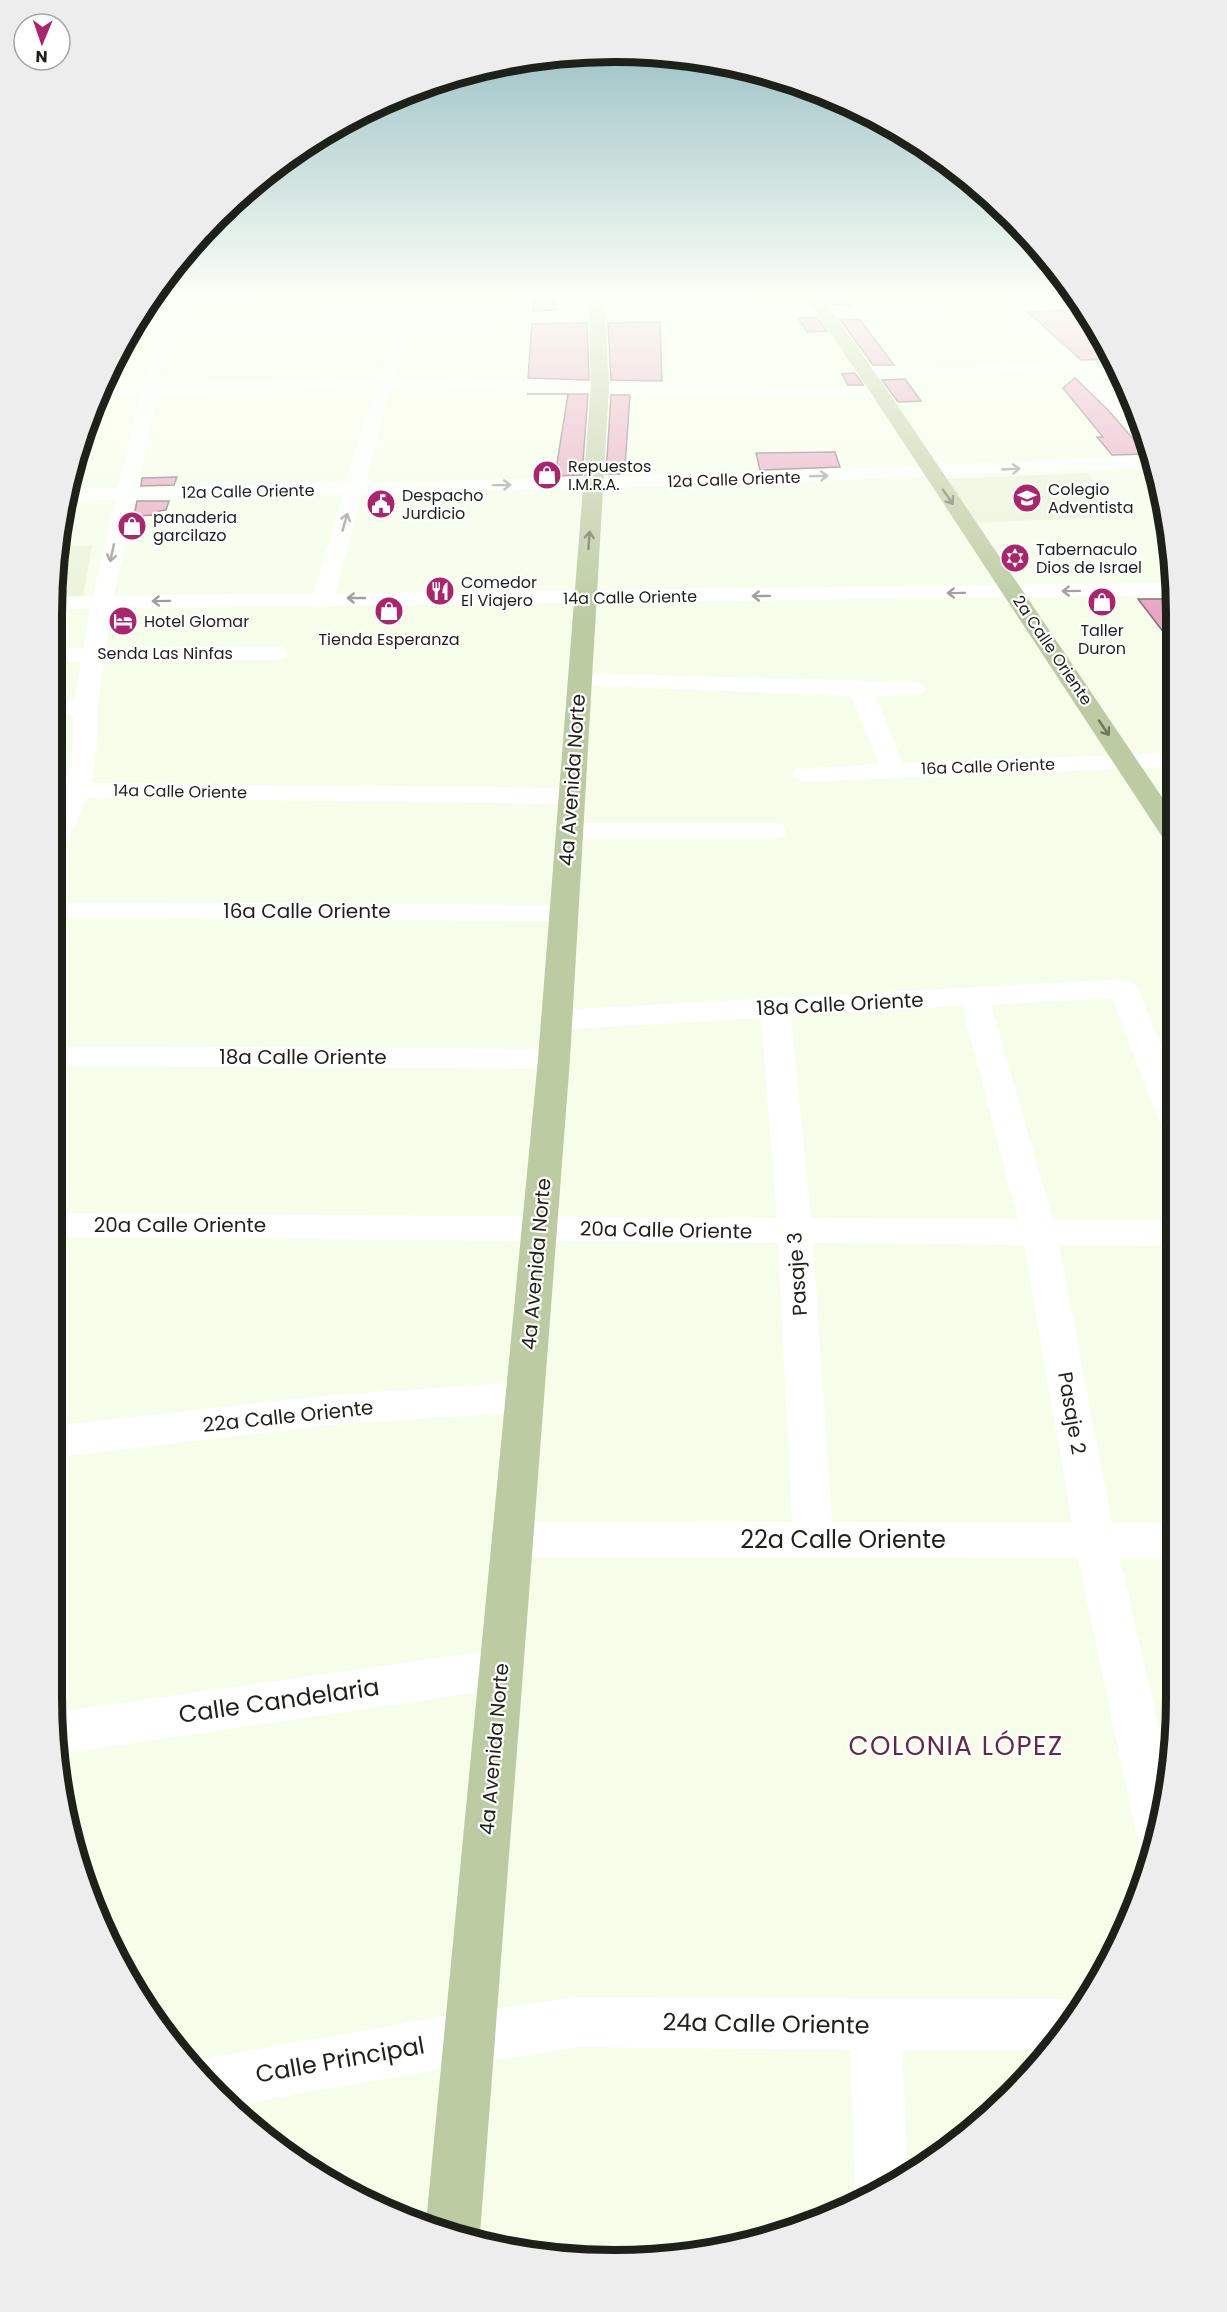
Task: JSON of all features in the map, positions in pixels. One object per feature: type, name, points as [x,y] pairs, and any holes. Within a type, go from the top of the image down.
[{"type":"main road","name":"4a Avenida Norte","points":[[453,2226],[554,1059],[577,695],[599,402]]},
{"type":"main road","name":"2a Calle Oriente","points":[[886,402],[1166,822]]},
{"type":"street","points":[[62,824],[78,790],[86,735],[85,708],[102,602],[147,402]]},
{"type":"street","points":[[323,598],[379,402]]},
{"type":"street","points":[[1113,402],[1129,418]]},
{"type":"street","name":"12a Calle Oriente","points":[[75,495],[932,473],[1144,462]]},
{"type":"street","name":"14a Calle Oriente","points":[[62,603],[1165,589]]},
{"type":"street","name":"Senda Las Ninfas","points":[[62,654],[277,653]]},
{"type":"street","points":[[577,695],[914,688]]},
{"type":"street","points":[[860,689],[894,770]]},
{"type":"street","points":[[62,709],[85,708]]},
{"type":"street","name":"16a Calle Oriente","points":[[805,774],[1166,760]]},
{"type":"street","name":"14a Calle Oriente","points":[[78,790],[569,813],[774,831]]},
{"type":"street","name":"16a Calle Oriente","points":[[62,910],[563,913]]},
{"type":"street","name":"18a Calle Oriente","points":[[556,1020],[1124,988],[1166,1099]]},
{"type":"street","name":"Pasaje 2","points":[[974,997],[1040,1232],[1095,1540],[1154,1810]]},
{"type":"street","name":"Pasaje 3","points":[[775,1008],[795,1232],[813,1540]]},
{"type":"street","name":"18a Calle Oriente","points":[[62,1056],[554,1059]]},
{"type":"street","name":"20a Calle Oriente","points":[[62,1225],[1166,1233]]},
{"type":"street","name":"22a Calle Oriente","points":[[62,1441],[330,1410],[524,1397]]},
{"type":"street","name":"22a Calle Oriente","points":[[513,1539],[1166,1541]]},
{"type":"street","name":"Calle Candelaria","points":[[63,1732],[501,1669]]},
{"type":"street","name":"24a Calle Oriente","points":[[469,2038],[579,2022],[1059,2024]]},
{"type":"street","points":[[875,2025],[882,2181]]},
{"type":"street","name":"Calle Principal","points":[[217,2082],[469,2038]]},
{"type":"shaded area","name":"Colegio Adventista","points":[[1090,473],[1105,517],[973,523],[941,479]]},
{"type":"shaded area","points":[[66,546],[92,546],[83,597],[62,596]]},
{"type":"building","points":[[567,402],[587,402],[582,475],[555,476]]},
{"type":"building","points":[[611,402],[630,402],[625,466],[620,466],[620,474],[606,474]]},
{"type":"building","points":[[1074,402],[1100,402],[1139,446],[1142,454],[1112,455],[1097,437],[1103,437]]},
{"type":"building","points":[[835,452],[840,467],[760,470],[756,453]]},
{"type":"building","points":[[177,477],[174,485],[141,486],[142,478]]},
{"type":"building","points":[[137,501],[169,501],[166,510],[159,511],[157,515],[134,516]]},
{"type":"building","points":[[1138,599],[1165,599],[1166,635]]},
{"type":"place","name":"Repuestos I.M.R.A.","points":[[547,475]]},
{"type":"place","name":"Colegio Adventista","points":[[1027,498]]},
{"type":"place","name":"Despacho Jurdicio","points":[[381,504]]},
{"type":"place","name":"panaderia garcilazo","points":[[132,526]]},
{"type":"place","name":"Tabernaculo Dios de Israel","points":[[1015,558]]},
{"type":"place","name":"Comedor El Viajero","points":[[440,591]]},
{"type":"place","name":"Taller Duron","points":[[1102,602]]},
{"type":"place","name":"Tienda Esperanza","points":[[389,611]]},
{"type":"place","name":"Hotel Glomar","points":[[123,621]]},
{"type":"district","name":"COLONIA LÓPEZ","points":[[956,1746]]}]
